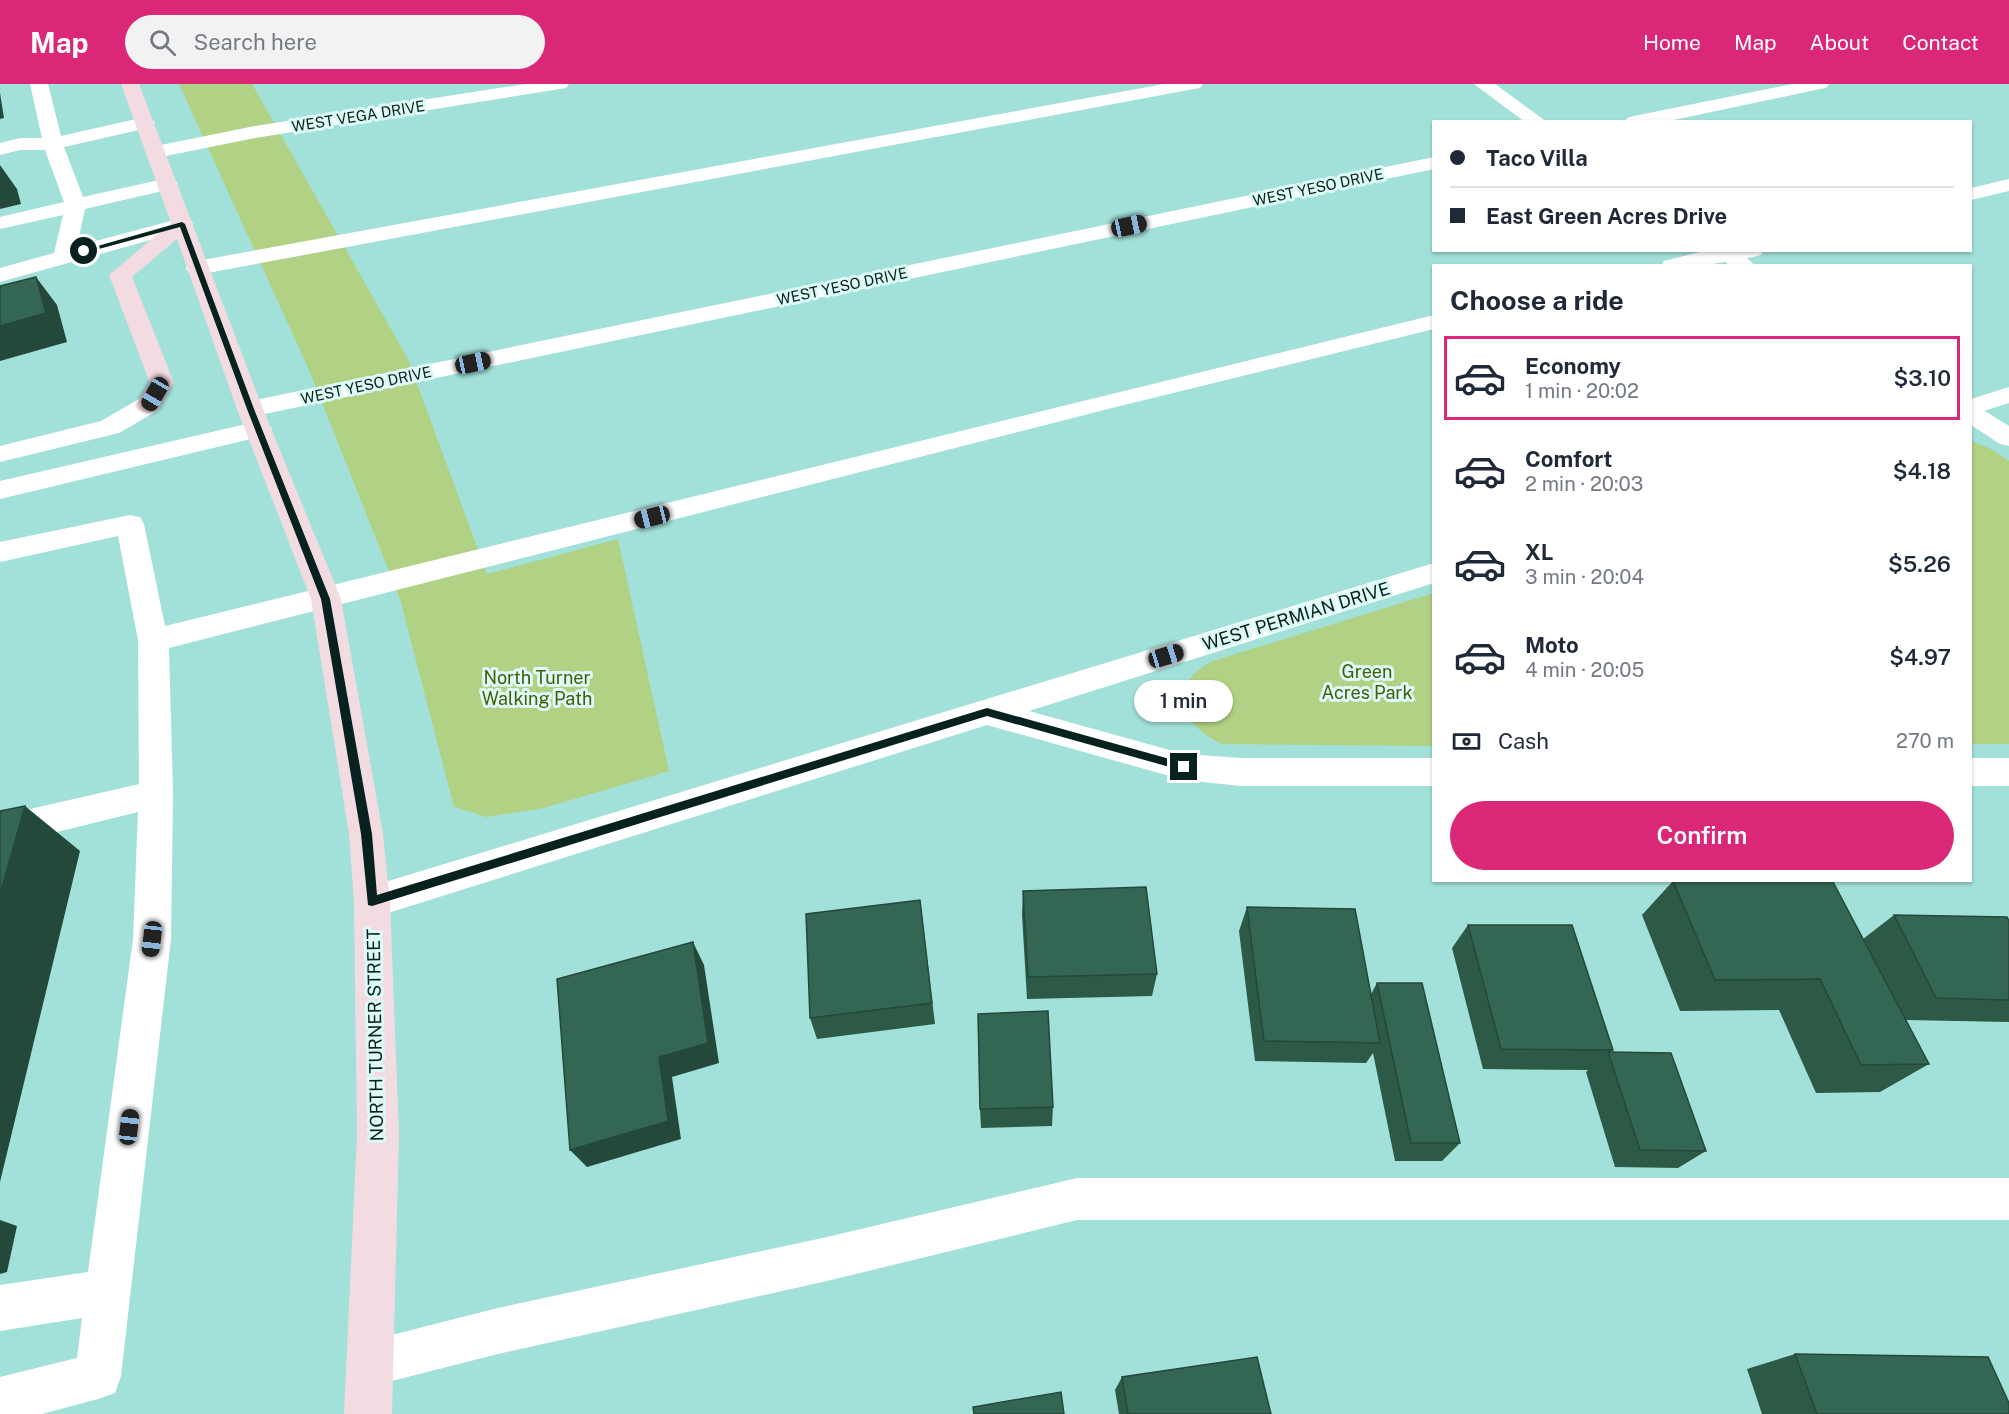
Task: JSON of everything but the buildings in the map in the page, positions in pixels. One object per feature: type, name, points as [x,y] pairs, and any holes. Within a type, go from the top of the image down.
[{"type":"main road","name":"NORTH TURNER STREET","points":[[130,84],[197,268],[326,599],[366,834],[372,902],[378,1135],[372,1363],[368,1414]]},
{"type":"main road","points":[[148,405],[162,382],[120,275],[182,224]]},
{"type":"street","points":[[39,84],[52,144],[76,205],[64,257]]},
{"type":"street","name":"WEST VEGA DRIVE","points":[[0,149],[20,144],[255,132],[560,84]]},
{"type":"street","points":[[197,268],[1194,84]]},
{"type":"street","points":[[1483,84],[1535,120]]},
{"type":"street","points":[[1644,120],[1820,84]]},
{"type":"street","name":"WEST YESO DRIVE","points":[[0,489],[255,419],[1432,163]]},
{"type":"street","points":[[0,223],[168,184]]},
{"type":"street","points":[[1972,194],[2009,185]]},
{"type":"street","points":[[0,275],[182,224]]},
{"type":"street","points":[[1679,264],[1724,252],[1742,264]]},
{"type":"street","points":[[153,640],[326,599],[1251,365],[1432,322]]},
{"type":"street","points":[[1972,406],[2009,395]]},
{"type":"street","points":[[0,454],[110,427],[148,405]]},
{"type":"street","points":[[1972,415],[2009,438]]},
{"type":"street","points":[[0,552],[130,524],[153,640],[156,794],[152,939],[99,1376],[59,1400],[0,1401]]},
{"type":"street","name":"WEST PERMIAN DRIVE","points":[[372,902],[1432,574]]},
{"type":"street","points":[[987,712],[1184,767],[1241,772],[1432,772]]},
{"type":"street","points":[[1972,772],[2009,772]]},
{"type":"street","points":[[0,831],[156,794]]},
{"type":"street","points":[[372,1363],[498,1331],[827,1259],[1077,1199],[2009,1199]]},
{"type":"street","points":[[0,1308],[109,1292]]},
{"type":"green space","name":"North Turner Walking Path","points":[[179,84],[252,84],[408,359],[487,574],[618,539],[669,771],[544,808],[487,817],[454,807],[400,599],[309,370]]},
{"type":"green space","points":[[1972,441],[1991,449],[2009,461],[2009,744],[1972,744]]},
{"type":"green space","name":"Green Acres Park","points":[[1432,594],[1432,746],[1222,744],[1207,736],[1196,726],[1183,704],[1183,693],[1188,681],[1213,661]]},
{"type":"route","points":[[84,251],[182,224],[250,409],[326,599],[366,834],[372,902],[987,712],[1184,767]]}]
